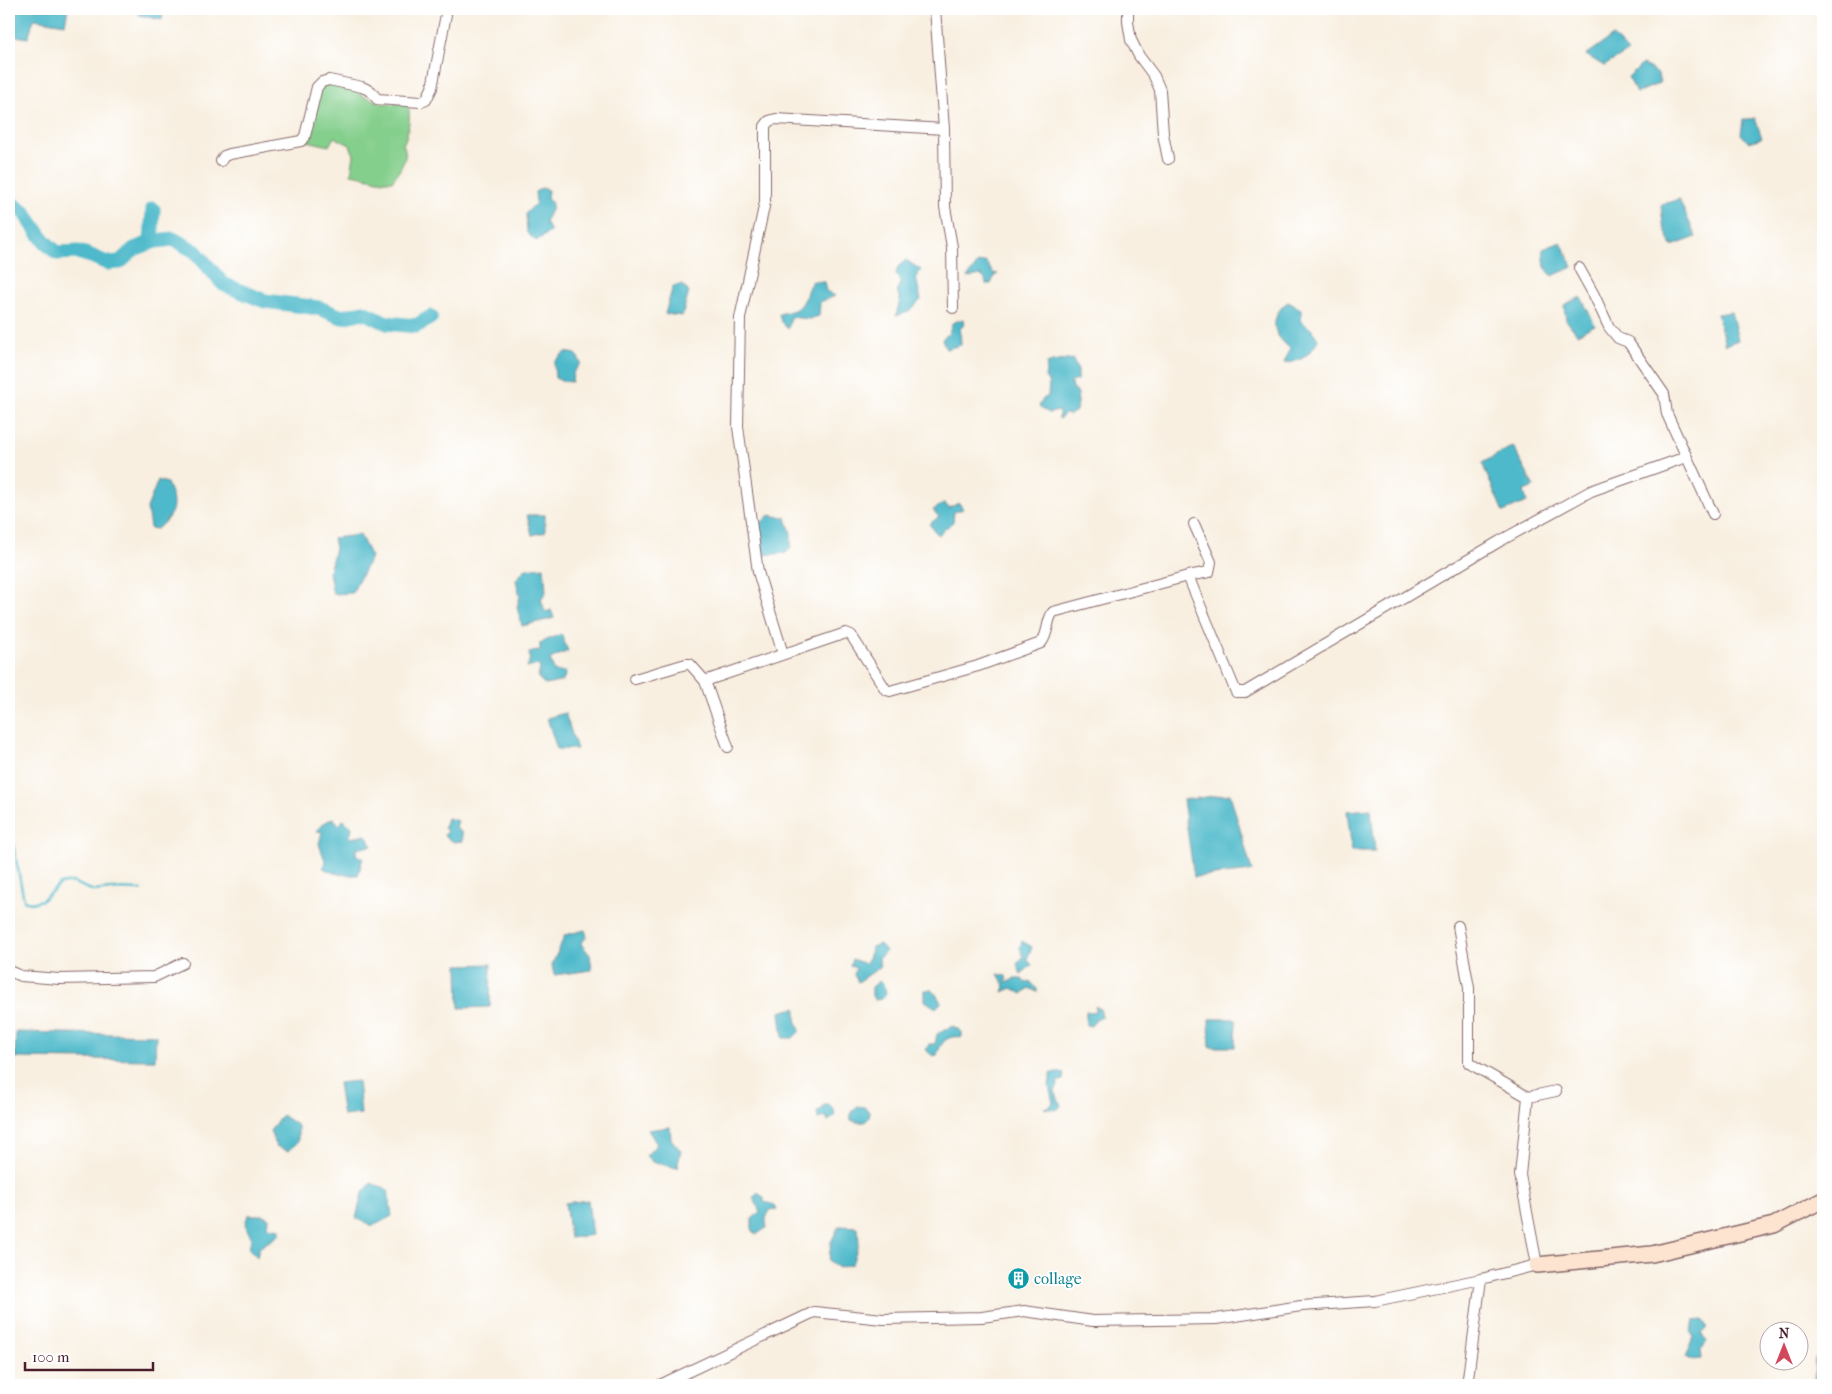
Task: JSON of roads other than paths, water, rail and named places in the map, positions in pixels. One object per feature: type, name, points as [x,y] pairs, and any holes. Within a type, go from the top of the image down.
[{"type":"main road","points":[[1537,1265],[1652,1254],[1774,1225],[1823,1200]]},
{"type":"street","points":[[220,161],[224,156],[230,154],[301,141],[305,136],[317,87],[322,82],[329,80],[362,87],[371,91],[376,99],[421,102],[426,100],[432,88],[447,9]]},
{"type":"street","points":[[935,9],[944,129],[945,208],[952,246],[953,308]]},
{"type":"street","points":[[1128,9],[1131,40],[1139,56],[1154,76],[1160,90],[1163,134],[1168,159]]},
{"type":"street","points":[[784,654],[758,572],[738,427],[740,318],[766,202],[765,126],[769,121],[776,119],[944,129]]},
{"type":"street","points":[[1579,268],[1594,295],[1608,327],[1618,338],[1628,342],[1664,394],[1667,414],[1713,514]]},
{"type":"street","points":[[1188,576],[1236,692],[1245,692],[1500,541],[1591,491],[1686,456]]},
{"type":"street","points":[[705,681],[841,634],[851,635],[886,690],[890,691],[978,666],[1041,643],[1046,637],[1050,616],[1053,612],[1209,572],[1211,562],[1194,524]]},
{"type":"street","points":[[635,679],[688,663],[705,681],[728,747]]},
{"type":"street","points":[[1458,926],[1469,988],[1469,1063],[1528,1097],[1556,1091]]},
{"type":"street","points":[[9,971],[21,976],[59,979],[154,977],[182,963]]},
{"type":"street","points":[[660,1385],[814,1312],[883,1319],[982,1317],[1024,1311],[1094,1321],[1216,1319],[1301,1306],[1375,1301],[1481,1279],[1537,1265],[1520,1175],[1528,1097]]},
{"type":"street","points":[[1467,1385],[1481,1279]]},
{"type":"water","points":[[9,9],[68,9],[65,24],[34,19],[28,38],[9,35]]},
{"type":"water","points":[[140,9],[163,9],[162,20],[139,15]]},
{"type":"water","points":[[1613,36],[1628,52],[1604,66],[1586,55]]},
{"type":"water","points":[[1643,64],[1658,74],[1660,83],[1637,93],[1628,77]]},
{"type":"water","points":[[1755,118],[1762,138],[1748,142],[1741,134],[1743,120]]},
{"type":"water","points":[[542,188],[548,190],[547,199],[552,203],[545,222],[551,231],[536,241],[527,233],[526,213],[536,203],[535,192]]},
{"type":"water","points":[[1679,199],[1696,237],[1672,246],[1663,225],[1661,205]]},
{"type":"water","points":[[1561,242],[1573,267],[1552,276],[1545,267],[1543,249]]},
{"type":"water","points":[[906,260],[921,270],[916,277],[921,300],[908,312],[896,316],[900,300],[897,290],[901,281],[896,274],[898,267]]},
{"type":"water","points":[[986,262],[993,273],[998,274],[995,275],[991,284],[986,284],[985,279],[980,275],[967,278],[978,263]]},
{"type":"water","points":[[813,281],[824,282],[826,291],[835,296],[820,302],[819,316],[809,319],[791,317],[788,329],[781,322],[779,314],[798,308],[804,301]]},
{"type":"water","points":[[683,285],[689,292],[682,316],[665,314],[673,286]]},
{"type":"water","points":[[1581,297],[1595,325],[1577,334],[1566,320],[1564,305]]},
{"type":"water","points":[[1288,302],[1301,309],[1301,321],[1312,330],[1318,339],[1313,349],[1306,356],[1296,361],[1284,363],[1290,349],[1276,332],[1275,322],[1278,313]]},
{"type":"water","points":[[1731,312],[1738,340],[1725,345],[1717,314]]},
{"type":"water","points":[[963,319],[964,325],[960,329],[961,345],[946,349],[942,339],[949,333],[952,323]]},
{"type":"water","points":[[565,352],[576,354],[581,363],[573,373],[572,382],[555,378],[554,362]]},
{"type":"water","points":[[1073,359],[1078,371],[1078,380],[1071,382],[1072,389],[1078,393],[1076,411],[1070,415],[1065,414],[1059,419],[1059,411],[1049,413],[1039,407],[1043,399],[1048,396],[1049,383],[1045,378],[1047,364]]},
{"type":"water","points":[[1513,446],[1534,487],[1524,491],[1527,502],[1503,512],[1482,463]]},
{"type":"water","points":[[158,480],[167,483],[173,503],[168,518],[157,529],[150,528],[147,508]]},
{"type":"water","points":[[945,503],[948,508],[959,503],[963,509],[954,512],[953,522],[938,535],[929,524],[939,517],[933,510]]},
{"type":"water","points":[[527,515],[545,515],[545,532],[532,535]]},
{"type":"water","points":[[769,515],[786,518],[791,533],[791,547],[786,553],[762,555],[757,527]]},
{"type":"water","points":[[360,535],[371,557],[352,593],[333,594],[329,572],[335,548],[333,538]]},
{"type":"water","points":[[544,567],[546,592],[541,599],[545,612],[551,610],[554,618],[522,626],[517,607],[520,596],[516,580],[525,569]]},
{"type":"water","points":[[561,634],[568,651],[550,659],[555,672],[566,672],[563,681],[546,685],[538,678],[540,668],[538,665],[527,668],[530,658],[529,653],[540,650],[540,643]]},
{"type":"water","points":[[565,713],[577,749],[557,749],[547,718]]},
{"type":"water","points":[[1230,794],[1252,871],[1194,877],[1183,800]]},
{"type":"water","points":[[1371,809],[1375,851],[1352,851],[1347,811]]},
{"type":"water","points":[[333,818],[340,825],[343,820],[352,827],[350,838],[366,835],[372,846],[357,848],[356,855],[363,858],[358,875],[339,874],[322,867],[326,863],[319,844],[322,832],[317,831],[324,823]]},
{"type":"water","points":[[447,818],[458,821],[456,828],[462,833],[463,841],[454,842],[444,836],[447,831],[444,828]]},
{"type":"water","points":[[585,930],[587,936],[581,944],[590,955],[592,970],[554,975],[552,965],[565,935]]},
{"type":"water","points":[[1022,941],[1032,947],[1027,959],[1032,965],[1021,974],[1017,964],[1023,957],[1020,947]]},
{"type":"water","points":[[880,944],[886,951],[879,958],[880,967],[858,982],[854,975],[856,968],[850,966],[852,959],[866,964],[872,947]]},
{"type":"water","points":[[491,964],[490,1007],[459,1008],[458,965]]},
{"type":"water","points":[[998,974],[1006,976],[1007,982],[1015,979],[1022,979],[1026,983],[1030,981],[1037,989],[1037,992],[1029,988],[1022,994],[1012,988],[1003,992],[1005,986]]},
{"type":"water","points":[[879,981],[885,988],[886,993],[882,999],[875,1000],[872,996],[872,987]]},
{"type":"water","points":[[925,990],[932,990],[938,997],[941,1003],[936,1008],[925,1001]]},
{"type":"water","points":[[1095,1006],[1100,1009],[1102,1016],[1096,1019],[1091,1026],[1086,1025],[1086,1011],[1095,1011]]},
{"type":"water","points":[[796,1008],[796,1019],[800,1031],[793,1038],[783,1038],[780,1012]]},
{"type":"water","points":[[1209,1019],[1236,1019],[1235,1047],[1210,1047]]},
{"type":"water","points":[[953,1026],[962,1032],[962,1037],[953,1037],[946,1040],[937,1055],[933,1056],[926,1050],[929,1044],[935,1044],[937,1034]]},
{"type":"water","points":[[16,1032],[156,1035],[155,1060],[15,1058]]},
{"type":"water","points":[[1051,1073],[1064,1073],[1063,1080],[1057,1082],[1058,1086],[1055,1091],[1061,1106],[1057,1110],[1044,1108],[1051,1106],[1053,1102],[1049,1086]]},
{"type":"water","points":[[358,1081],[361,1114],[343,1116],[338,1083]]},
{"type":"water","points":[[824,1105],[830,1105],[834,1110],[835,1116],[828,1121],[826,1116],[818,1119],[817,1112]]},
{"type":"water","points":[[857,1106],[864,1107],[870,1112],[869,1118],[865,1122],[851,1120],[851,1114]]},
{"type":"water","points":[[282,1115],[298,1126],[298,1142],[288,1151],[276,1146],[270,1131]]},
{"type":"water","points":[[670,1127],[671,1139],[681,1151],[677,1168],[652,1162],[646,1156],[657,1144],[648,1130]]},
{"type":"water","points":[[371,1183],[388,1190],[392,1216],[373,1226],[356,1218],[362,1194]]},
{"type":"water","points":[[758,1192],[764,1198],[764,1202],[775,1205],[777,1209],[770,1210],[766,1218],[766,1228],[756,1235],[752,1229],[752,1219],[760,1211],[753,1198]]},
{"type":"water","points":[[588,1200],[592,1235],[570,1238],[565,1203]]},
{"type":"water","points":[[248,1215],[263,1215],[269,1218],[268,1227],[280,1229],[280,1234],[259,1248],[257,1257],[249,1249],[251,1238],[245,1224]]},
{"type":"water","points":[[839,1226],[858,1227],[859,1244],[852,1264],[839,1268],[829,1261],[831,1242]]},
{"type":"water","points":[[1703,1320],[1708,1329],[1702,1333],[1707,1342],[1701,1349],[1702,1359],[1692,1360],[1685,1357],[1693,1337],[1691,1332],[1695,1321]]},
{"type":"water","points":[[1815,1358],[1823,1363],[1823,1385],[1814,1385]]},
{"type":"waterway","points":[[9,202],[24,212],[44,241],[57,253],[78,252],[107,263],[120,262],[134,249],[155,241],[173,239],[195,251],[223,284],[265,301],[319,308],[342,317],[363,312],[387,323],[416,326],[431,317]]},
{"type":"waterway","points":[[151,242],[153,209]]},
{"type":"waterway","points":[[9,799],[13,844],[24,900],[31,903],[42,900],[60,884],[72,882],[94,891],[111,889],[142,890]]},
{"type":"place","name":"collage","points":[[1018,1278]]}]
